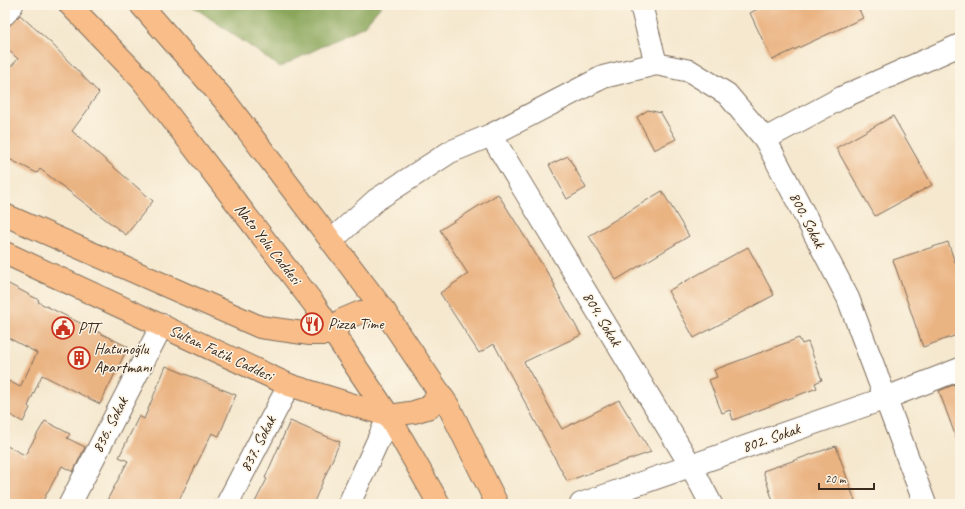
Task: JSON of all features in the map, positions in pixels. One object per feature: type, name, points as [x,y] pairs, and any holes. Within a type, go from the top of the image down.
[{"type":"main road","name":"Nato Yolu Caddesi","points":[[70,5],[142,80],[314,304],[389,416],[439,504]]},
{"type":"main road","points":[[141,5],[226,102],[385,312],[449,407],[497,504]]},
{"type":"main road","points":[[5,215],[260,327],[310,334],[334,334],[342,320],[361,312],[385,312]]},
{"type":"main road","name":"Sultan Fatih Caddesi","points":[[5,253],[289,385],[389,416],[414,412],[430,407],[439,392]]},
{"type":"street","points":[[5,14],[12,5]]},
{"type":"street","points":[[331,241],[376,200],[450,152],[491,135],[603,77],[656,64],[641,5]]},
{"type":"street","points":[[765,139],[843,97],[960,45]]},
{"type":"street","name":"800. Sokak","points":[[656,64],[690,71],[727,94],[765,139],[848,298],[925,504]]},
{"type":"street","name":"804. Sokak","points":[[491,135],[691,466],[711,504]]},
{"type":"street","name":"836. Sokak","points":[[70,504],[162,325]]},
{"type":"street","name":"802. Sokak","points":[[581,504],[886,398],[960,369]]},
{"type":"street","name":"837. Sokak","points":[[227,504],[289,385]]},
{"type":"street","points":[[349,504],[389,416]]},
{"type":"green space","points":[[191,5],[382,5],[364,26],[280,67]]},
{"type":"building","points":[[765,5],[857,5],[863,18],[772,60],[750,13]]},
{"type":"building","points":[[20,15],[50,42],[99,93],[72,131],[153,201],[126,235],[40,169],[37,173],[5,157],[5,73],[18,59],[5,47],[5,30]]},
{"type":"building","points":[[648,110],[661,113],[676,139],[654,150],[637,117]]},
{"type":"building","points":[[893,116],[932,185],[875,216],[836,148]]},
{"type":"building","points":[[568,156],[586,188],[567,199],[549,165]]},
{"type":"building","points":[[662,191],[689,236],[616,280],[589,236]]},
{"type":"building","points":[[498,194],[555,285],[554,287],[581,335],[524,362],[562,429],[619,400],[651,452],[567,481],[494,344],[479,353],[440,293],[468,274],[440,230]]},
{"type":"building","points":[[948,242],[960,277],[960,334],[923,347],[893,260]]},
{"type":"building","points":[[748,247],[774,295],[694,338],[668,291]]},
{"type":"building","points":[[5,282],[39,300],[38,302],[128,347],[100,404],[42,375],[28,406],[30,408],[23,422],[5,412],[5,389],[9,381],[20,387],[37,353],[5,336]]},
{"type":"building","points":[[799,338],[802,344],[808,342],[822,380],[815,383],[817,388],[733,420],[730,410],[722,413],[709,380],[717,377],[714,370]]},
{"type":"building","points":[[166,366],[236,395],[219,436],[212,433],[177,504],[105,504],[128,461],[119,457],[139,416],[144,419]]},
{"type":"building","points":[[960,382],[960,442],[958,443],[939,391]]},
{"type":"building","points":[[45,421],[70,434],[67,438],[85,447],[73,472],[62,466],[41,504],[5,504],[5,445],[25,455]]},
{"type":"building","points":[[290,421],[340,442],[313,504],[254,504],[267,479],[265,478]]},
{"type":"building","points":[[836,446],[856,504],[774,504],[763,471]]},
{"type":"place","name":"Pizza Time","points":[[312,324]]},
{"type":"place","name":"PTT","points":[[63,328]]},
{"type":"place","name":"Hatunoğlu Apartmanı","points":[[79,358]]}]
